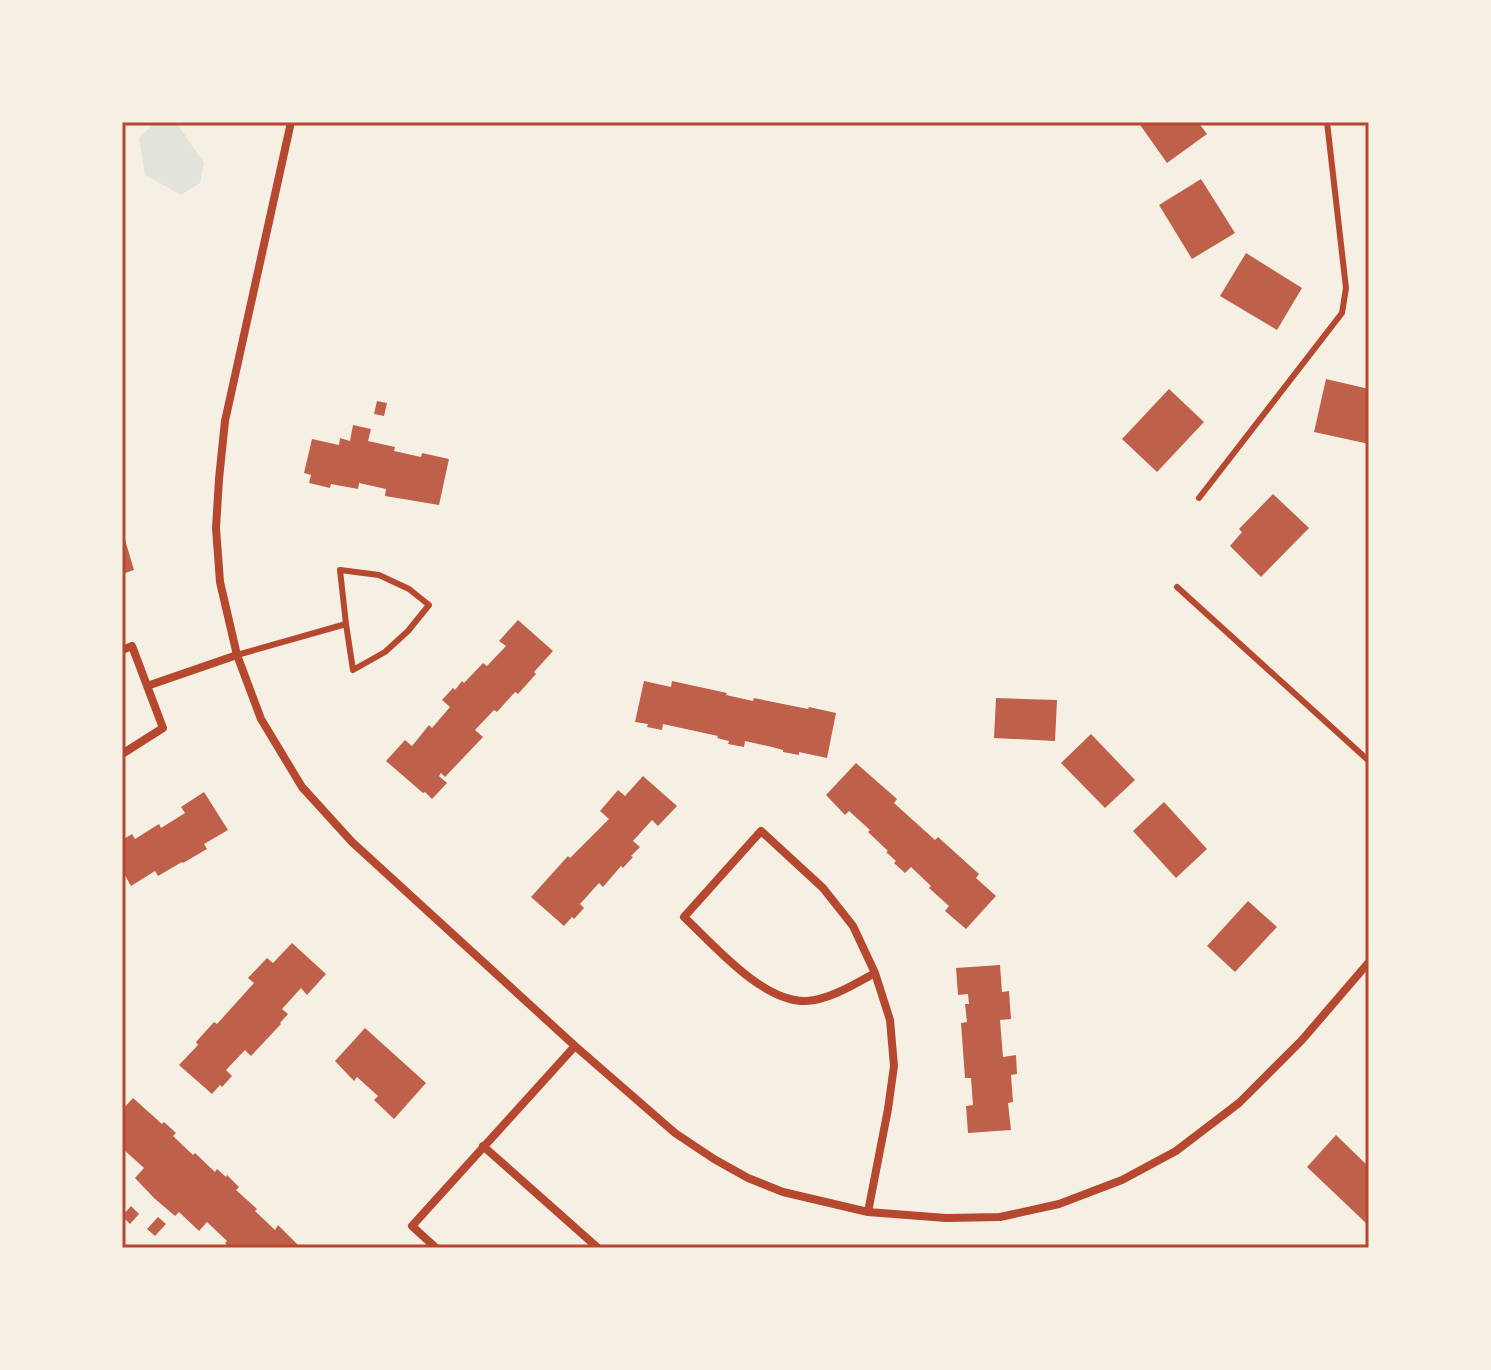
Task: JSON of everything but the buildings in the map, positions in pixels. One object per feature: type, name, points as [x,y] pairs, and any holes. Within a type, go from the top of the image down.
[{"type":"street","points":[[291,122],[225,421],[216,528],[220,582],[237,655],[261,719],[302,787],[352,842],[675,1133],[748,1178],[783,1192],[868,1212],[946,1218],[1000,1217],[1059,1204],[1122,1180],[1176,1151],[1239,1103],[1302,1040],[1369,962]]},
{"type":"street","points":[[122,650],[132,646],[163,728],[122,754]]},
{"type":"street","points":[[147,686],[237,655]]},
{"type":"street","points":[[868,1212],[894,1066],[890,1020],[875,973],[853,926],[823,888],[761,831],[684,917],[748,978],[774,994],[805,1001],[837,993],[875,973]]},
{"type":"street","points":[[436,1248],[412,1226],[575,1046]]},
{"type":"street","points":[[483,1146],[598,1248]]},
{"type":"lane","points":[[1199,498],[1342,313],[1346,288],[1327,122]]},
{"type":"lane","points":[[340,570],[379,575],[409,589],[429,605],[408,631],[385,652],[353,670],[346,624],[340,570]]},
{"type":"lane","points":[[1177,587],[1369,761]]},
{"type":"lane","points":[[237,655],[346,624]]},
{"type":"shaded area","points":[[155,122],[176,122],[204,163],[200,183],[181,195],[145,175],[139,138]]}]
